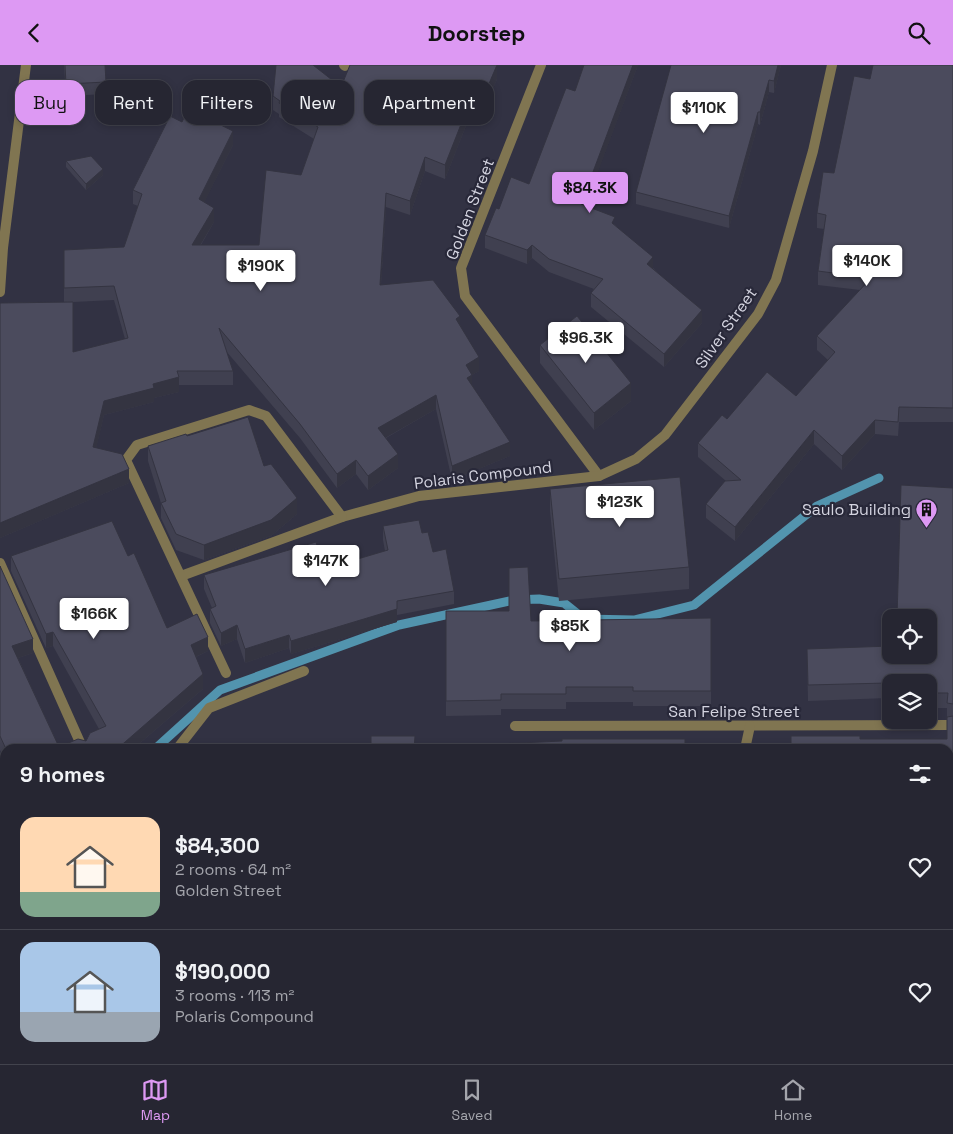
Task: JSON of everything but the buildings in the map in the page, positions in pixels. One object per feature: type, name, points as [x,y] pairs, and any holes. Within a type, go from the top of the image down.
[{"type":"street","points":[[0,292],[3,248],[26,65]]},
{"type":"street","name":"Golden Street","points":[[541,65],[461,268],[465,296],[599,475]]},
{"type":"street","name":"Silver Street","points":[[599,475],[636,459],[665,435],[758,314],[776,280],[813,151],[832,65]]},
{"type":"street","points":[[226,673],[126,460],[137,445],[249,410],[266,416],[342,517]]},
{"type":"street","name":"Polaris Compound","points":[[181,576],[342,517],[419,495],[599,475]]},
{"type":"street","points":[[0,563],[81,744]]},
{"type":"street","points":[[181,744],[209,708],[304,671]]},
{"type":"street","name":"San Felipe Street","points":[[515,726],[953,725]]},
{"type":"street","points":[[746,744],[750,726]]},
{"type":"waterway","points":[[161,744],[220,690],[399,625],[514,600],[539,599],[564,603],[584,619],[634,620],[694,605],[817,506],[879,478]]},
{"type":"place","name":"Saulo Building","points":[[927,528]]}]
